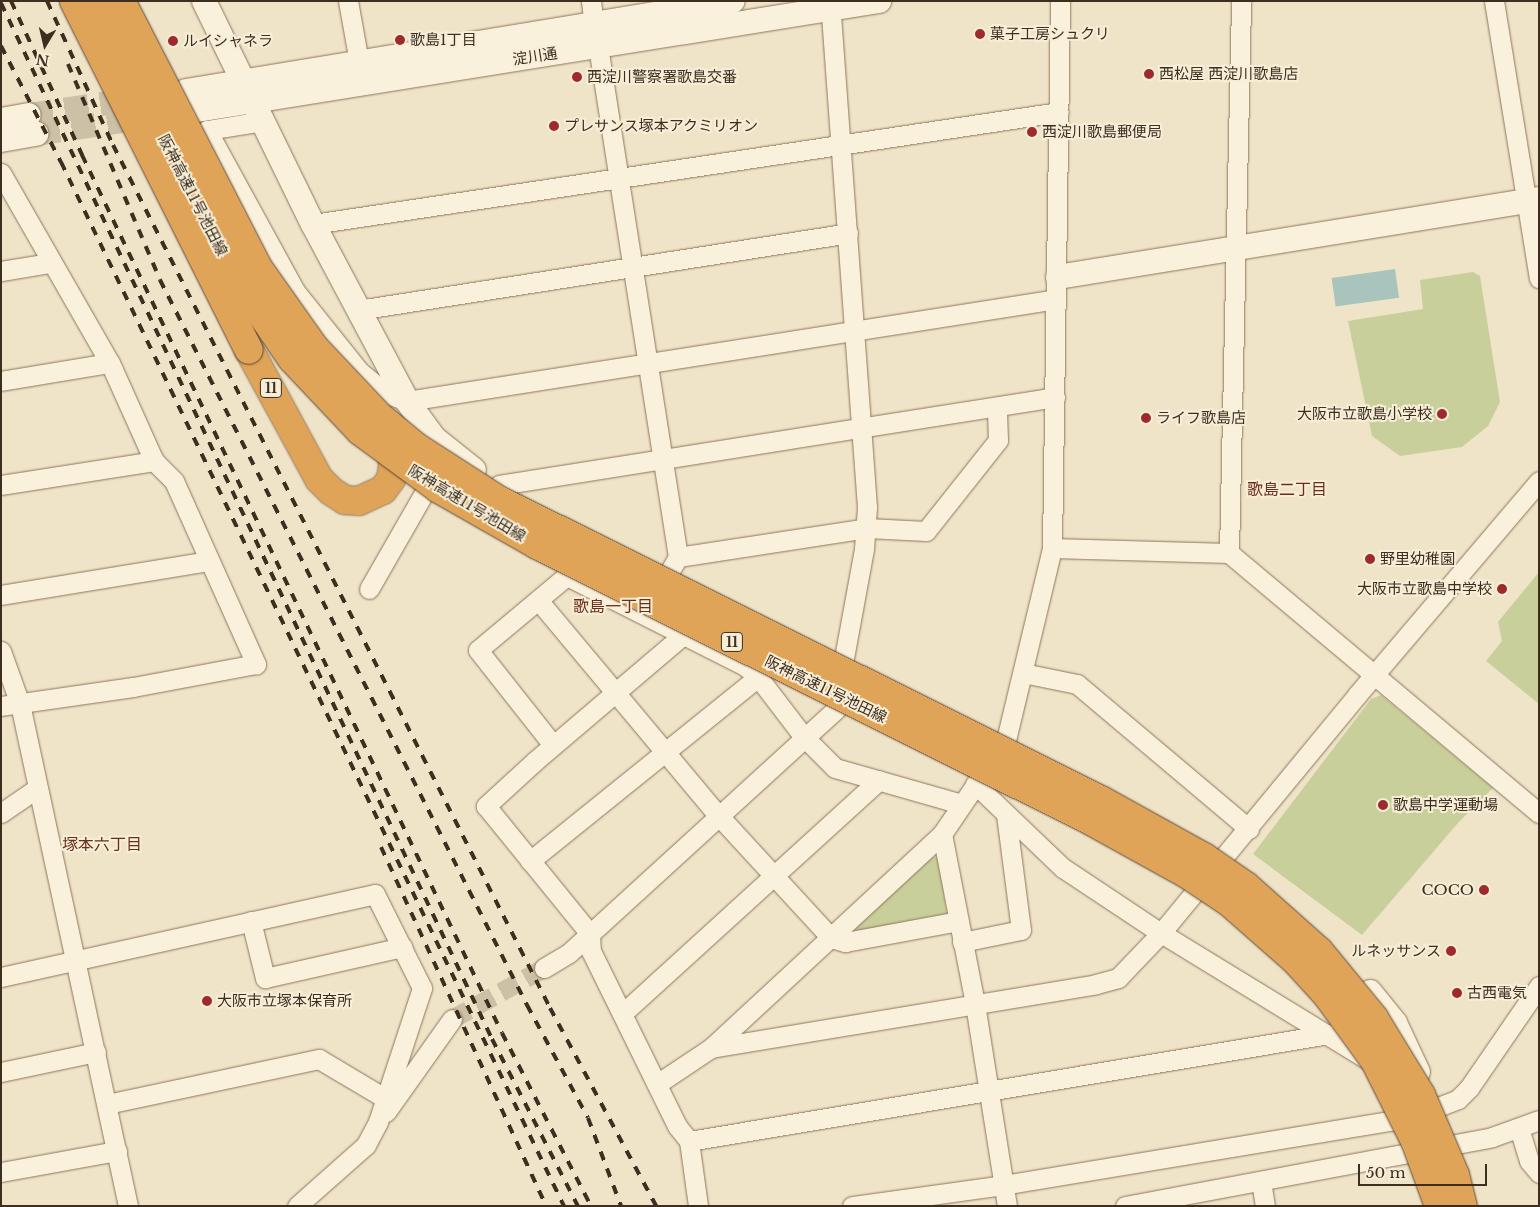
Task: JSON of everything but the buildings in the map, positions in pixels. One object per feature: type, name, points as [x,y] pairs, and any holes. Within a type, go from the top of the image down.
[{"type":"highway","name":"11","points":[[74,1],[249,350],[319,479],[330,491],[346,500],[359,501],[372,498],[384,490],[391,479],[392,451],[373,425],[334,389]]},
{"type":"highway","name":"阪神高速11号池田線","points":[[95,1],[234,274],[292,359],[360,432],[439,490],[537,545],[1091,821],[1187,874],[1229,902],[1296,960],[1328,995],[1369,1052],[1398,1102],[1439,1206]]},
{"type":"highway","name":"阪神高速11号池田線","points":[[121,1],[197,154],[269,285],[314,347],[379,416],[423,451],[497,499],[1101,800],[1204,857],[1246,886],[1319,950],[1374,1018],[1421,1095],[1455,1175],[1463,1206]]},
{"type":"street","points":[[135,1],[183,92]]},
{"type":"street","points":[[204,1],[313,224],[407,401],[424,426],[452,455],[499,484],[609,540],[674,564],[709,591],[1137,805],[1226,857],[1282,900],[1331,948],[1375,998],[1409,1050],[1430,1110],[1447,1206]]},
{"type":"street","points":[[348,1],[359,62]]},
{"type":"street","name":"淀川通","points":[[253,101],[359,62],[733,1]]},
{"type":"street","name":"淀川通","points":[[183,92],[253,101],[594,24],[879,1]]},
{"type":"street","points":[[657,1084],[712,1048],[942,834],[1006,740],[1052,548],[1060,1]]},
{"type":"street","points":[[1229,553],[1241,1]]},
{"type":"street","points":[[1494,1],[1532,200],[1539,278]]},
{"type":"street","points":[[830,5],[839,143],[848,233],[867,528],[844,658]]},
{"type":"street","points":[[594,24],[633,267],[674,564]]},
{"type":"street","points":[[253,101],[207,130],[295,291],[360,372],[387,394],[407,401],[854,332],[1236,248],[1532,200]]},
{"type":"street","points":[[313,224],[619,175],[1059,112]]},
{"type":"street","points":[[1,120],[33,125],[1,140]]},
{"type":"street","points":[[1,173],[50,263],[110,363],[154,461],[174,481],[256,664],[133,688],[1,706]]},
{"type":"street","points":[[358,310],[848,233]]},
{"type":"street","points":[[1,271],[50,263]]},
{"type":"street","points":[[1,381],[110,363]]},
{"type":"street","points":[[499,484],[1055,397]]},
{"type":"street","points":[[674,564],[867,528],[926,531],[998,440],[997,407]]},
{"type":"street","points":[[369,589],[435,474],[452,455]]},
{"type":"street","points":[[1,485],[154,461]]},
{"type":"street","points":[[712,1048],[1118,978],[1161,933],[1226,857],[1375,674],[1539,481]]},
{"type":"street","points":[[553,745],[478,650],[609,540]]},
{"type":"street","points":[[1052,548],[1229,553],[1539,814]]},
{"type":"street","points":[[1,595],[209,561]]},
{"type":"street","points":[[567,576],[745,666],[758,677],[803,736],[834,768],[961,804]]},
{"type":"street","points":[[698,1206],[689,1141],[677,1126],[623,1014],[590,952],[590,934],[486,806],[553,745],[683,635],[709,591]]},
{"type":"street","points":[[538,600],[718,815],[831,938],[845,942],[958,922]]},
{"type":"street","points":[[1,651],[20,704],[36,789],[77,960],[128,1206]]},
{"type":"street","points":[[544,968],[569,953],[803,736],[836,709],[867,669]]},
{"type":"street","points":[[1023,673],[1077,684],[1249,829]]},
{"type":"street","points":[[530,861],[758,677]]},
{"type":"street","points":[[623,1014],[879,780]]},
{"type":"street","points":[[975,784],[1062,868],[1161,933],[1329,1034],[1372,1063],[1430,1110]]},
{"type":"street","points":[[1,813],[36,789]]},
{"type":"street","points":[[962,942],[1021,930],[1006,814]]},
{"type":"street","points":[[942,834],[975,1004],[1007,1206]]},
{"type":"street","points":[[1,977],[376,894],[422,988],[378,1122],[366,1145],[318,1198],[296,1206]]},
{"type":"street","points":[[251,921],[265,978],[403,947]]},
{"type":"street","points":[[852,1206],[1003,1185],[1390,1121],[1430,1110],[1458,1099],[1469,1088],[1539,986]]},
{"type":"street","points":[[378,1122],[416,1073],[452,1019]]},
{"type":"street","points":[[689,1141],[1329,1034]]},
{"type":"street","points":[[1,1072],[96,1052]]},
{"type":"street","points":[[107,1104],[319,1059],[386,1098]]},
{"type":"street","points":[[1125,1206],[1438,1148],[1519,1128],[1539,1120]]},
{"type":"street","points":[[1519,1128],[1529,1161],[1539,1172]]},
{"type":"street","points":[[1,1172],[117,1151]]},
{"type":"street","points":[[1261,1181],[1265,1206]]},
{"type":"green space","points":[[1473,272],[1480,276],[1500,402],[1488,426],[1462,447],[1400,456],[1372,436],[1348,321],[1423,309],[1420,280]]},
{"type":"green space","points":[[1539,572],[1539,704],[1486,661],[1502,641],[1498,622]]},
{"type":"green space","name":"歌島中学運動場","points":[[1381,695],[1493,788],[1458,823],[1362,935],[1253,854],[1371,699]]},
{"type":"green space","points":[[930,856],[938,858],[947,914],[858,933],[855,926]]},
{"type":"water","points":[[1395,269],[1399,298],[1336,307],[1332,278]]},
{"type":"tunnel","points":[[29,115],[141,98]]},
{"type":"tunnel","points":[[36,134],[150,117]]},
{"type":"tunnel","points":[[452,1019],[544,968]]},
{"type":"railway","points":[[11,1],[82,155],[502,1033],[591,1206]]},
{"type":"railway","points":[[47,1],[113,145],[550,1008],[656,1206]]},
{"type":"railway","points":[[1,3],[492,1039],[578,1206]]},
{"type":"railway","points":[[1,46],[61,162],[564,1206]]},
{"type":"railway","points":[[68,64],[160,280],[527,1005],[588,1118],[621,1206]]},
{"type":"railway","points":[[381,847],[546,1206]]},
{"type":"place","name":"菓子工房シュクリ","points":[[980,34]]},
{"type":"place","name":"歌島1丁目","points":[[400,40]]},
{"type":"place","name":"ルイシャネラ","points":[[173,41]]},
{"type":"place","name":"西松屋 西淀川歌島店","points":[[1149,74]]},
{"type":"place","name":"西淀川警察署歌島交番","points":[[577,77]]},
{"type":"place","name":"プレサンス塚本アクミリオン","points":[[554,126]]},
{"type":"place","name":"西淀川歌島郵便局","points":[[1032,132]]},
{"type":"place","name":"大阪市立歌島小学校","points":[[1442,414]]},
{"type":"place","name":"ライフ歌島店","points":[[1146,418]]},
{"type":"place","name":"野里幼稚園","points":[[1370,559]]},
{"type":"place","name":"大阪市立歌島中学校","points":[[1502,589]]},
{"type":"place","name":"歌島中学運動場","points":[[1383,805]]},
{"type":"place","name":"COCO","points":[[1484,890]]},
{"type":"place","name":"ルネッサンス","points":[[1451,951]]},
{"type":"place","name":"古西電気","points":[[1457,993]]},
{"type":"place","name":"大阪市立塚本保育所","points":[[207,1001]]},
{"type":"district","name":"歌島二丁目","points":[[1287,489]]},
{"type":"district","name":"歌島一丁目","points":[[613,606]]},
{"type":"district","name":"塚本六丁目","points":[[102,844]]}]
